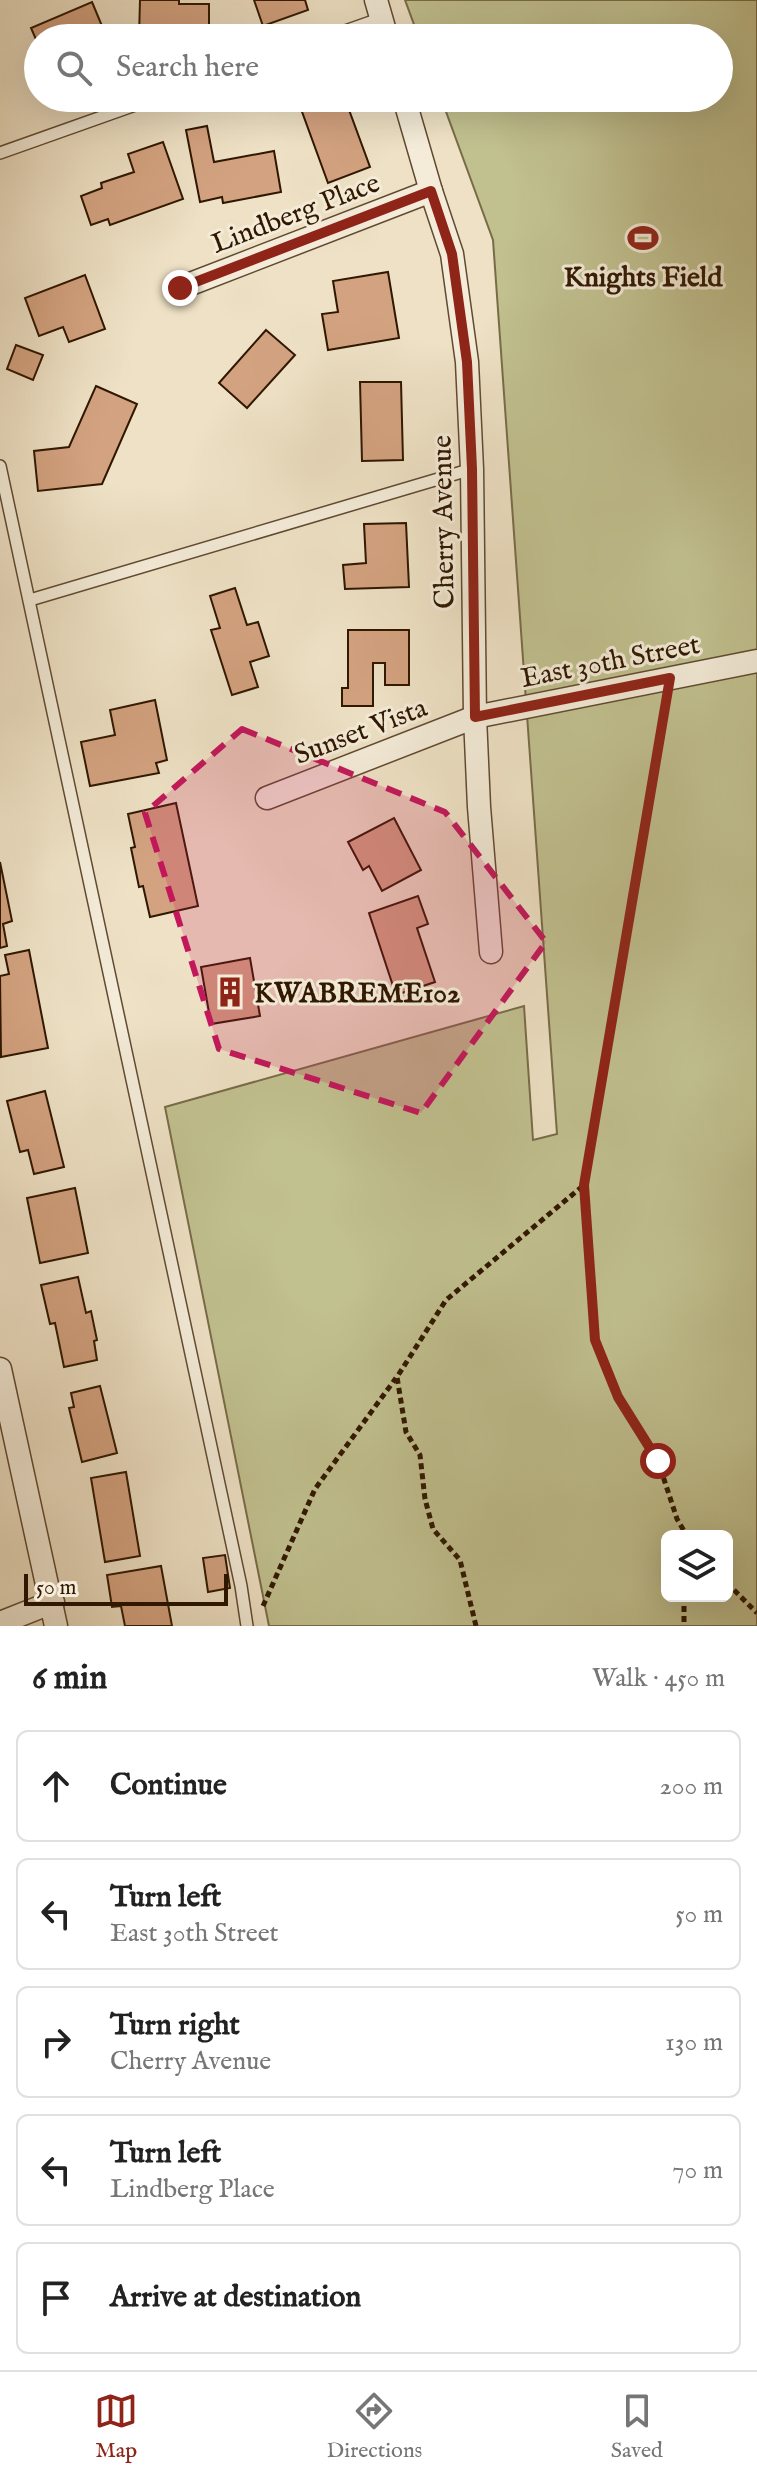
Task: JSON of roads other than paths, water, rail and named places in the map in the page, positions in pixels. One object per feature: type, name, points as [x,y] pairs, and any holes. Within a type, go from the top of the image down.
[{"type":"street","name":"Cherry Avenue","points":[[408,112],[452,254],[467,362],[472,469],[475,717],[491,952]]},
{"type":"street","name":"Lindberg Place","points":[[180,288],[431,191]]},
{"type":"street","name":"East 30th Street","points":[[475,717],[757,661]]},
{"type":"street","name":"Sunset Vista","points":[[267,798],[475,717]]},
{"type":"street","points":[[0,1369],[56,1626]]},
{"type":"street","points":[[0,1623],[53,1602]]},
{"type":"lane","points":[[0,153],[116,112]]},
{"type":"lane","points":[[0,466],[241,1586],[247,1626]]},
{"type":"lane","points":[[30,600],[472,469]]},
{"type":"place","name":"Knights Field","points":[[643,238]]},
{"type":"place","name":"KWABREME102","points":[[230,992]]}]
